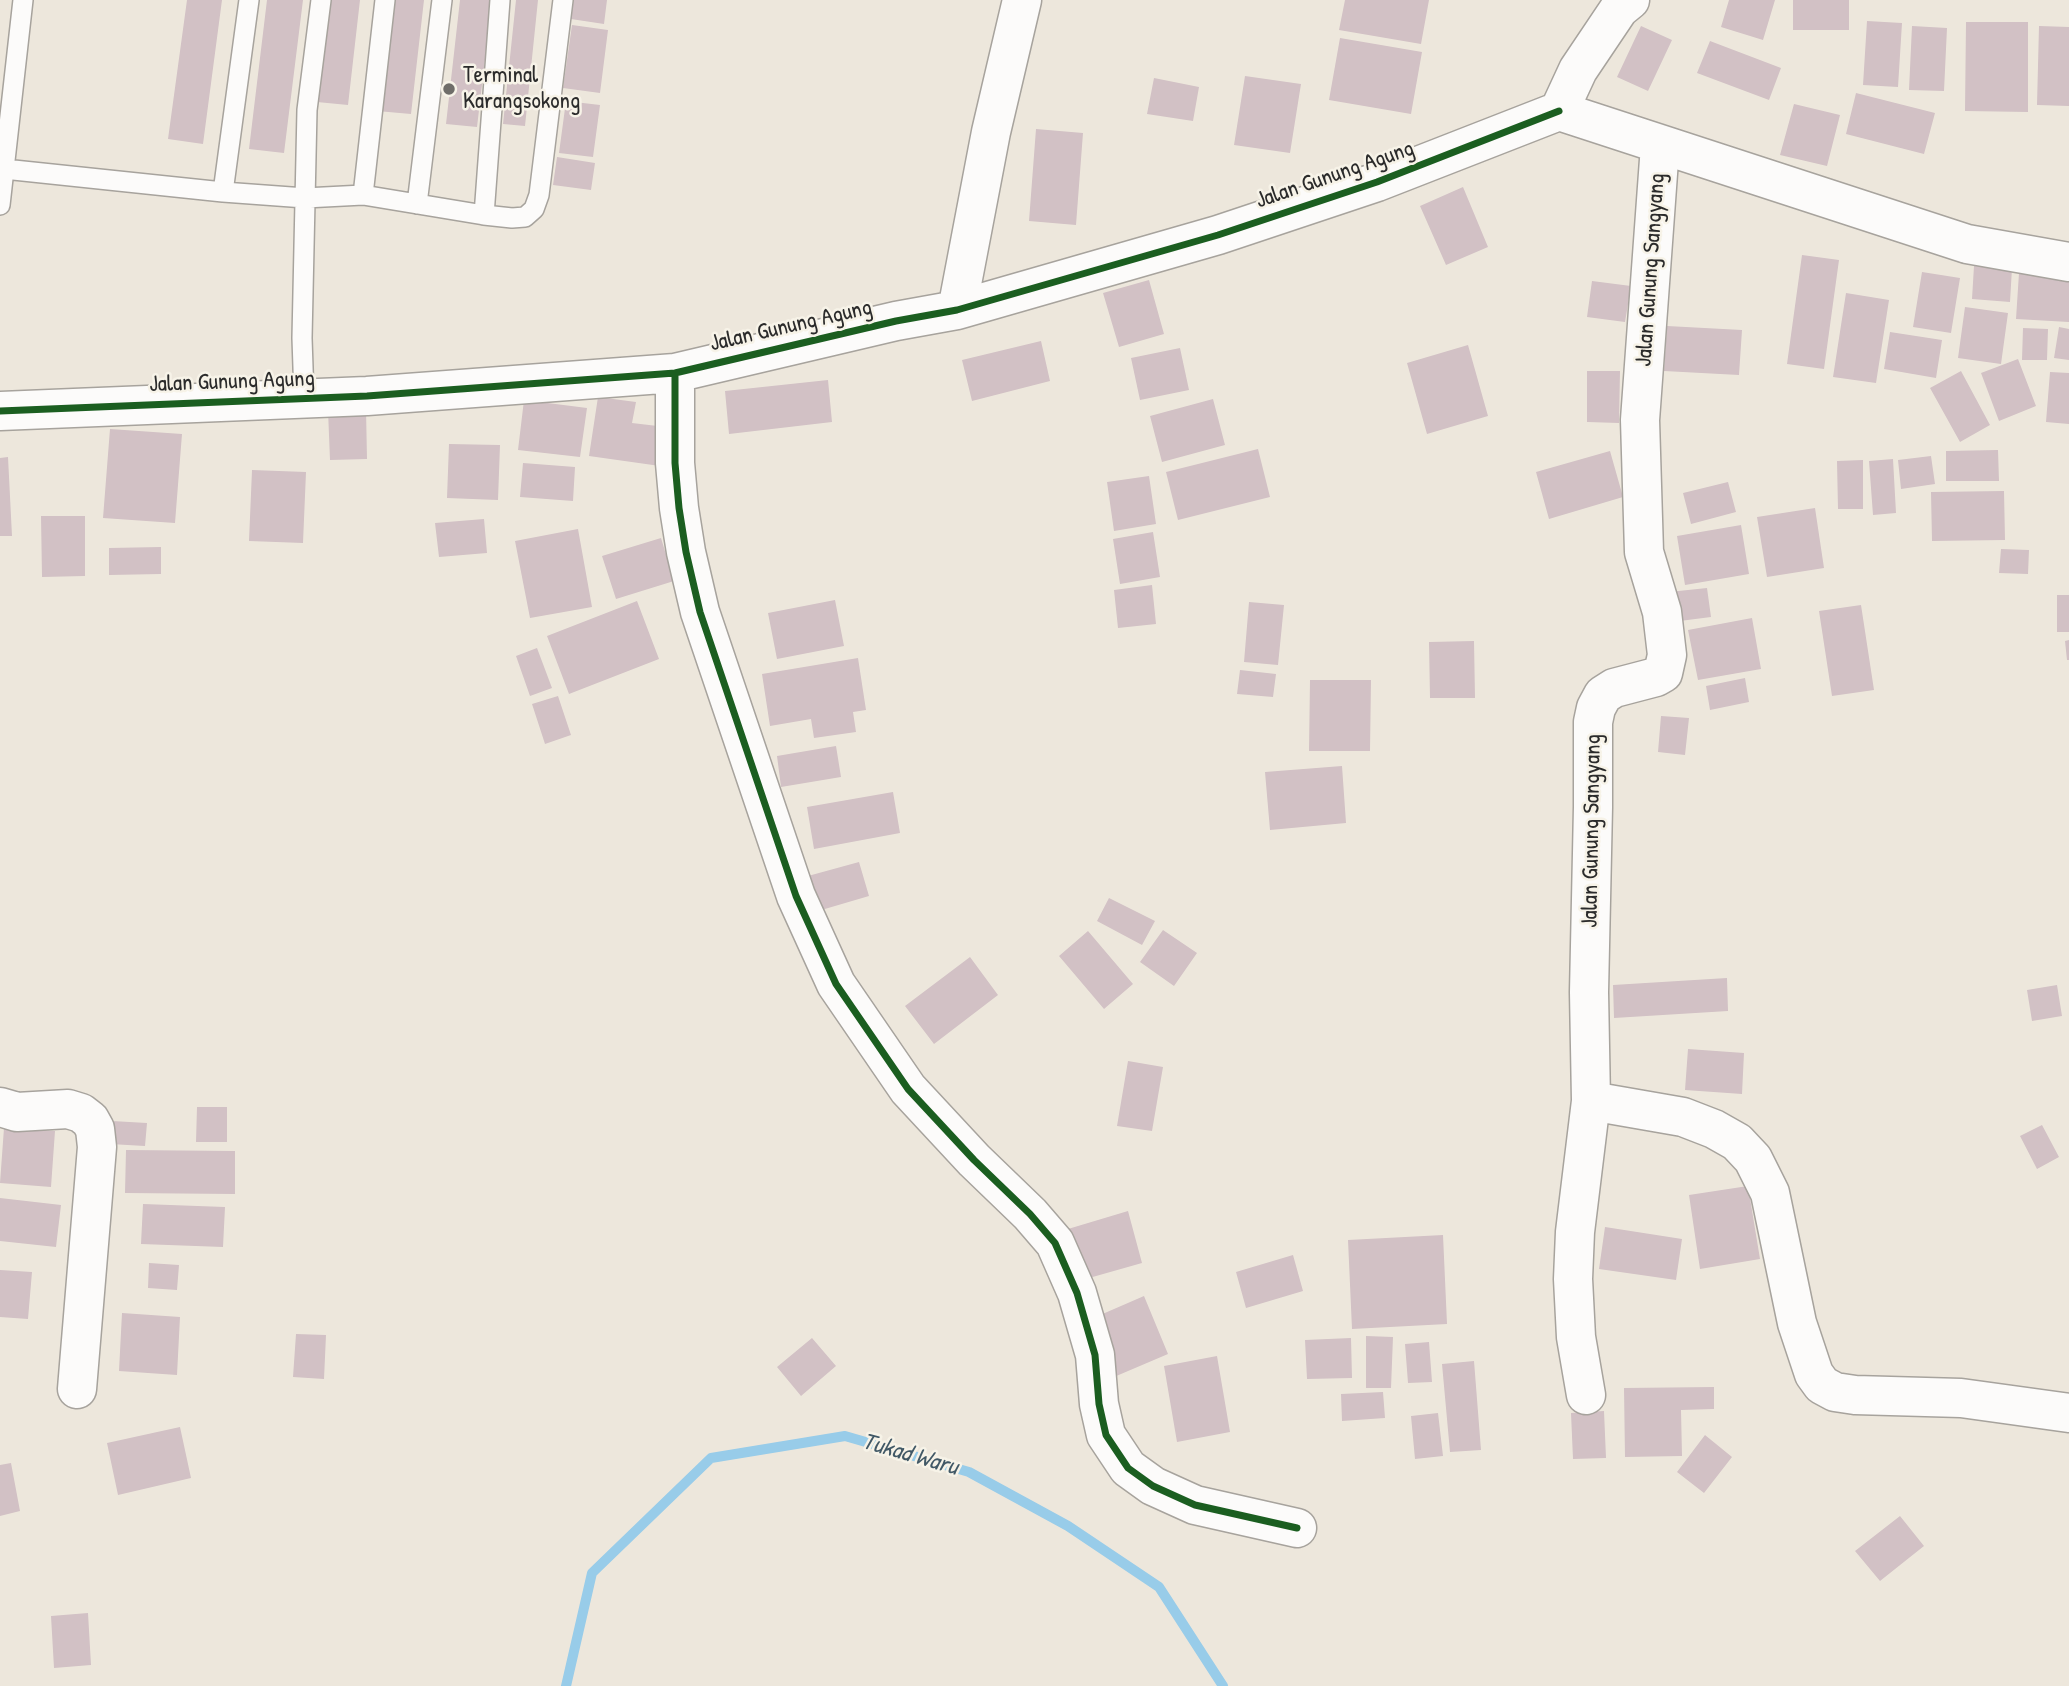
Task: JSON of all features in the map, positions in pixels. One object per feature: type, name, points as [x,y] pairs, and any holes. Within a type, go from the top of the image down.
[{"type":"street","points":[[957,310],[991,132],[1022,0]]},
{"type":"street","points":[[1630,0],[1619,9],[1578,69],[1559,111],[1967,244],[2069,262]]},
{"type":"street","name":"Jalan Gunung Agung","points":[[0,411],[367,396],[675,373],[896,321],[957,310],[1218,235],[1377,182],[1559,111]]},
{"type":"street","name":"Jalan Gunung Sangyang","points":[[1586,1395],[1576,1337],[1573,1279],[1575,1233],[1591,1101],[1589,992],[1594,807],[1593,722],[1603,695],[1625,684],[1663,673],[1667,654],[1661,612],[1644,552],[1640,420],[1660,146]]},
{"type":"street","points":[[675,373],[678,509],[700,612],[796,896],[836,984],[908,1089],[1055,1243],[1077,1293],[1095,1355],[1099,1404],[1106,1435],[1128,1468],[1153,1486],[1195,1505],[1297,1528]]},
{"type":"street","points":[[1591,1101],[1683,1117],[1714,1129],[1737,1142],[1753,1159],[1770,1193],[1797,1322],[1814,1374],[1822,1385],[1845,1394],[1961,1398],[2069,1413]]},
{"type":"street","points":[[0,1108],[17,1112],[68,1109],[81,1113],[90,1120],[95,1129],[97,1147],[77,1389]]},
{"type":"lane","points":[[0,205],[23,0]]},
{"type":"lane","points":[[223,192],[250,0]]},
{"type":"lane","points":[[304,397],[302,338],[307,110],[321,0]]},
{"type":"lane","points":[[363,195],[386,0]]},
{"type":"lane","points":[[416,204],[442,0]]},
{"type":"lane","points":[[484,215],[500,0]]},
{"type":"lane","points":[[4,169],[305,198],[363,195],[484,215],[525,217],[534,209],[539,195],[563,0]]},
{"type":"building","points":[[187,0],[222,0],[203,144],[168,139]]},
{"type":"building","points":[[267,0],[303,0],[284,153],[249,149]]},
{"type":"building","points":[[329,0],[360,0],[348,105],[317,102]]},
{"type":"building","points":[[390,0],[424,0],[411,114],[377,111]]},
{"type":"building","points":[[460,0],[492,0],[477,127],[446,124]]},
{"type":"building","points":[[516,0],[538,0],[525,126],[503,124]]},
{"type":"building","points":[[573,0],[607,0],[604,24],[571,19]]},
{"type":"building","points":[[1345,0],[1429,0],[1421,44],[1339,30]]},
{"type":"building","points":[[1729,0],[1775,0],[1763,40],[1721,27]]},
{"type":"building","points":[[1793,0],[1849,0],[1849,30],[1793,30]]},
{"type":"building","points":[[1867,21],[1902,23],[1898,87],[1863,85]]},
{"type":"building","points":[[1966,22],[2028,22],[2028,112],[1965,111]]},
{"type":"building","points":[[572,25],[608,30],[600,93],[563,88]]},
{"type":"building","points":[[1641,26],[1672,40],[1648,91],[1617,77]]},
{"type":"building","points":[[1912,26],[1947,28],[1944,91],[1909,90]]},
{"type":"building","points":[[2039,26],[2069,27],[2069,106],[2037,105]]},
{"type":"building","points":[[1340,38],[1422,52],[1411,114],[1329,100]]},
{"type":"building","points":[[1710,41],[1781,68],[1769,100],[1697,73]]},
{"type":"building","points":[[1245,76],[1301,84],[1290,153],[1234,145]]},
{"type":"building","points":[[1154,78],[1199,87],[1193,121],[1147,114]]},
{"type":"building","points":[[1856,93],[1935,113],[1924,154],[1846,134]]},
{"type":"building","points":[[566,101],[600,105],[593,157],[559,153]]},
{"type":"building","points":[[1794,104],[1840,115],[1827,166],[1780,155]]},
{"type":"building","points":[[1036,129],[1083,133],[1076,225],[1029,221]]},
{"type":"building","points":[[557,157],[595,163],[591,190],[553,185]]},
{"type":"building","points":[[1463,187],[1488,247],[1446,265],[1420,206]]},
{"type":"building","points":[[1802,255],[1839,260],[1824,369],[1787,364]]},
{"type":"building","points":[[1974,266],[2012,268],[2010,302],[1972,299]]},
{"type":"building","points":[[1922,272],[1960,278],[1951,333],[1913,327]]},
{"type":"building","points":[[2019,273],[2069,275],[2069,322],[2016,319]]},
{"type":"building","points":[[1149,280],[1164,334],[1119,347],[1103,293]]},
{"type":"building","points":[[1592,281],[1631,286],[1625,322],[1587,317]]},
{"type":"building","points":[[1846,293],[1889,300],[1876,383],[1833,377]]},
{"type":"building","points":[[1965,307],[2008,313],[2001,364],[1958,358]]},
{"type":"building","points":[[1667,326],[1742,330],[1739,375],[1664,371]]},
{"type":"building","points":[[2059,327],[2069,329],[2069,360],[2054,358]]},
{"type":"building","points":[[2023,328],[2048,329],[2047,360],[2022,360]]},
{"type":"building","points":[[1890,332],[1942,340],[1936,378],[1884,369]]},
{"type":"building","points":[[1041,341],[1050,381],[972,401],[962,360]]},
{"type":"building","points":[[1468,345],[1488,416],[1427,434],[1407,363]]},
{"type":"building","points":[[1180,348],[1189,390],[1140,400],[1131,358]]},
{"type":"building","points":[[2018,359],[2036,406],[1999,421],[1981,373]]},
{"type":"building","points":[[1587,371],[1620,371],[1619,423],[1587,422]]},
{"type":"building","points":[[1961,371],[1990,425],[1960,442],[1930,388]]},
{"type":"building","points":[[2050,372],[2069,373],[2069,424],[2046,422]]},
{"type":"building","points":[[828,380],[832,422],[729,434],[725,391]]},
{"type":"building","points":[[598,397],[636,402],[632,423],[666,427],[660,466],[589,456]]},
{"type":"building","points":[[1213,399],[1225,445],[1162,462],[1150,416]]},
{"type":"building","points":[[524,400],[587,408],[580,457],[518,450]]},
{"type":"building","points":[[366,409],[367,459],[330,460],[328,410]]},
{"type":"building","points":[[110,429],[182,434],[175,523],[103,518]]},
{"type":"building","points":[[449,444],[500,445],[498,500],[447,498]]},
{"type":"building","points":[[1258,449],[1270,497],[1178,520],[1166,472]]},
{"type":"building","points":[[1998,450],[1999,481],[1946,481],[1946,451]]},
{"type":"building","points":[[1610,451],[1623,497],[1549,519],[1536,472]]},
{"type":"building","points":[[1931,456],[1935,484],[1901,489],[1898,460]]},
{"type":"building","points":[[8,457],[12,536],[0,536],[0,458]]},
{"type":"building","points":[[1893,459],[1896,513],[1873,515],[1869,461]]},
{"type":"building","points":[[1863,460],[1863,509],[1838,509],[1837,461]]},
{"type":"building","points":[[523,463],[575,467],[573,501],[520,497]]},
{"type":"building","points":[[252,470],[306,472],[303,543],[249,541]]},
{"type":"building","points":[[1149,476],[1156,524],[1114,531],[1107,482]]},
{"type":"building","points":[[1728,482],[1736,512],[1691,524],[1683,493]]},
{"type":"building","points":[[2004,491],[2005,540],[1932,541],[1931,492]]},
{"type":"building","points":[[1815,508],[1824,568],[1767,577],[1757,517]]},
{"type":"building","points":[[41,516],[85,516],[85,576],[42,577]]},
{"type":"building","points":[[484,519],[487,553],[439,557],[435,523]]},
{"type":"building","points":[[1741,525],[1749,574],[1685,585],[1677,536]]},
{"type":"building","points":[[578,529],[592,607],[530,618],[515,541]]},
{"type":"building","points":[[1153,532],[1160,577],[1120,584],[1113,539]]},
{"type":"building","points":[[661,538],[674,581],[616,599],[602,556]]},
{"type":"building","points":[[161,547],[161,574],[109,575],[109,548]]},
{"type":"building","points":[[2001,549],[2029,550],[2028,574],[1999,573]]},
{"type":"building","points":[[1152,585],[1156,624],[1118,628],[1114,590]]},
{"type":"building","points":[[1707,588],[1711,617],[1672,622],[1669,592]]},
{"type":"building","points":[[2057,595],[2069,595],[2069,632],[2057,632]]},
{"type":"building","points":[[835,600],[844,646],[777,659],[768,613]]},
{"type":"building","points":[[637,601],[659,659],[569,694],[547,636]]},
{"type":"building","points":[[1249,602],[1284,605],[1278,665],[1244,662]]},
{"type":"building","points":[[1861,605],[1874,690],[1832,696],[1819,611]]},
{"type":"building","points":[[1752,618],[1761,669],[1698,680],[1688,630]]},
{"type":"building","points":[[2069,640],[2069,660],[2067,660],[2065,641]]},
{"type":"building","points":[[1474,641],[1475,698],[1430,698],[1429,642]]},
{"type":"building","points":[[537,648],[552,688],[530,696],[516,656]]},
{"type":"building","points":[[858,658],[866,710],[853,712],[856,732],[814,738],[811,719],[770,726],[762,674]]},
{"type":"building","points":[[1240,670],[1276,674],[1273,697],[1237,694]]},
{"type":"building","points":[[1745,678],[1749,702],[1710,710],[1706,686]]},
{"type":"building","points":[[1310,680],[1371,680],[1370,751],[1309,751]]},
{"type":"building","points":[[558,696],[571,735],[545,744],[532,704]]},
{"type":"building","points":[[1661,716],[1689,718],[1685,755],[1658,752]]},
{"type":"building","points":[[836,746],[841,777],[781,787],[777,756]]},
{"type":"building","points":[[1342,766],[1346,823],[1270,830],[1265,772]]},
{"type":"building","points":[[893,792],[900,833],[814,849],[807,807]]},
{"type":"building","points":[[859,862],[869,896],[818,911],[808,876]]},
{"type":"building","points":[[1109,898],[1155,921],[1142,945],[1097,921]]},
{"type":"building","points":[[1163,930],[1197,953],[1174,986],[1140,962]]},
{"type":"building","points":[[1088,931],[1133,984],[1104,1009],[1059,956]]},
{"type":"building","points":[[970,957],[998,995],[934,1044],[905,1006]]},
{"type":"building","points":[[1727,978],[1728,1011],[1614,1018],[1613,985]]},
{"type":"building","points":[[2057,985],[2062,1016],[2032,1021],[2027,990]]},
{"type":"building","points":[[1688,1049],[1744,1053],[1742,1094],[1685,1090]]},
{"type":"building","points":[[1128,1061],[1163,1067],[1152,1131],[1117,1126]]},
{"type":"building","points":[[197,1107],[227,1107],[227,1142],[196,1142]]},
{"type":"building","points":[[112,1121],[147,1123],[145,1146],[110,1144]]},
{"type":"building","points":[[2042,1125],[2059,1157],[2037,1169],[2020,1136]]},
{"type":"building","points":[[4,1128],[55,1131],[51,1187],[0,1183]]},
{"type":"building","points":[[126,1150],[235,1151],[235,1194],[125,1193]]},
{"type":"building","points":[[1748,1186],[1760,1259],[1700,1269],[1689,1195]]},
{"type":"building","points":[[0,1198],[61,1205],[56,1247],[0,1241]]},
{"type":"building","points":[[143,1204],[225,1207],[223,1247],[141,1244]]},
{"type":"building","points":[[1128,1211],[1142,1263],[1082,1280],[1068,1229]]},
{"type":"building","points":[[1605,1227],[1682,1239],[1676,1280],[1599,1269]]},
{"type":"building","points":[[1443,1235],[1447,1324],[1352,1329],[1348,1240]]},
{"type":"building","points":[[1293,1255],[1303,1291],[1246,1308],[1236,1272]]},
{"type":"building","points":[[149,1263],[179,1265],[177,1290],[148,1288]]},
{"type":"building","points":[[0,1270],[32,1272],[28,1319],[0,1317]]},
{"type":"building","points":[[1144,1296],[1168,1354],[1114,1377],[1091,1319]]},
{"type":"building","points":[[122,1313],[180,1317],[177,1375],[119,1371]]},
{"type":"building","points":[[296,1334],[326,1335],[324,1379],[293,1377]]},
{"type":"building","points":[[1366,1336],[1393,1337],[1391,1388],[1366,1388]]},
{"type":"building","points":[[812,1338],[836,1366],[801,1396],[777,1367]]},
{"type":"building","points":[[1351,1338],[1352,1378],[1307,1379],[1305,1340]]},
{"type":"building","points":[[1429,1342],[1432,1382],[1408,1383],[1405,1344]]},
{"type":"building","points":[[1217,1356],[1230,1432],[1177,1442],[1164,1366]]},
{"type":"building","points":[[1474,1361],[1481,1450],[1450,1452],[1442,1364]]},
{"type":"building","points":[[1714,1387],[1714,1409],[1681,1410],[1682,1456],[1625,1457],[1624,1388]]},
{"type":"building","points":[[1383,1392],[1385,1418],[1342,1421],[1341,1394]]},
{"type":"building","points":[[1604,1411],[1606,1458],[1573,1459],[1571,1413]]},
{"type":"building","points":[[1438,1413],[1443,1456],[1415,1459],[1411,1416]]},
{"type":"building","points":[[180,1427],[191,1478],[118,1495],[107,1443]]},
{"type":"building","points":[[1705,1435],[1732,1457],[1704,1493],[1677,1472]]},
{"type":"building","points":[[11,1463],[20,1511],[0,1516],[0,1465]]},
{"type":"building","points":[[1900,1516],[1924,1546],[1880,1581],[1855,1551]]},
{"type":"building","points":[[88,1613],[91,1665],[54,1668],[51,1616]]},
{"type":"waterway","name":"Tukad Waru","points":[[566,1686],[592,1573],[711,1458],[845,1436],[969,1472],[1068,1526],[1159,1587],[1223,1686]]},
{"type":"cycle path","points":[[0,411],[367,396],[675,373],[896,321],[957,310],[1218,235],[1377,182],[1559,111]]},
{"type":"cycle path","points":[[675,373],[675,463],[679,508],[700,612],[796,896],[836,984],[908,1089],[1055,1243],[1077,1293],[1095,1355],[1099,1404],[1106,1435],[1128,1468],[1153,1486],[1195,1505],[1297,1528]]},
{"type":"place","name":"Terminal Karangsokong","points":[[449,89]]}]
